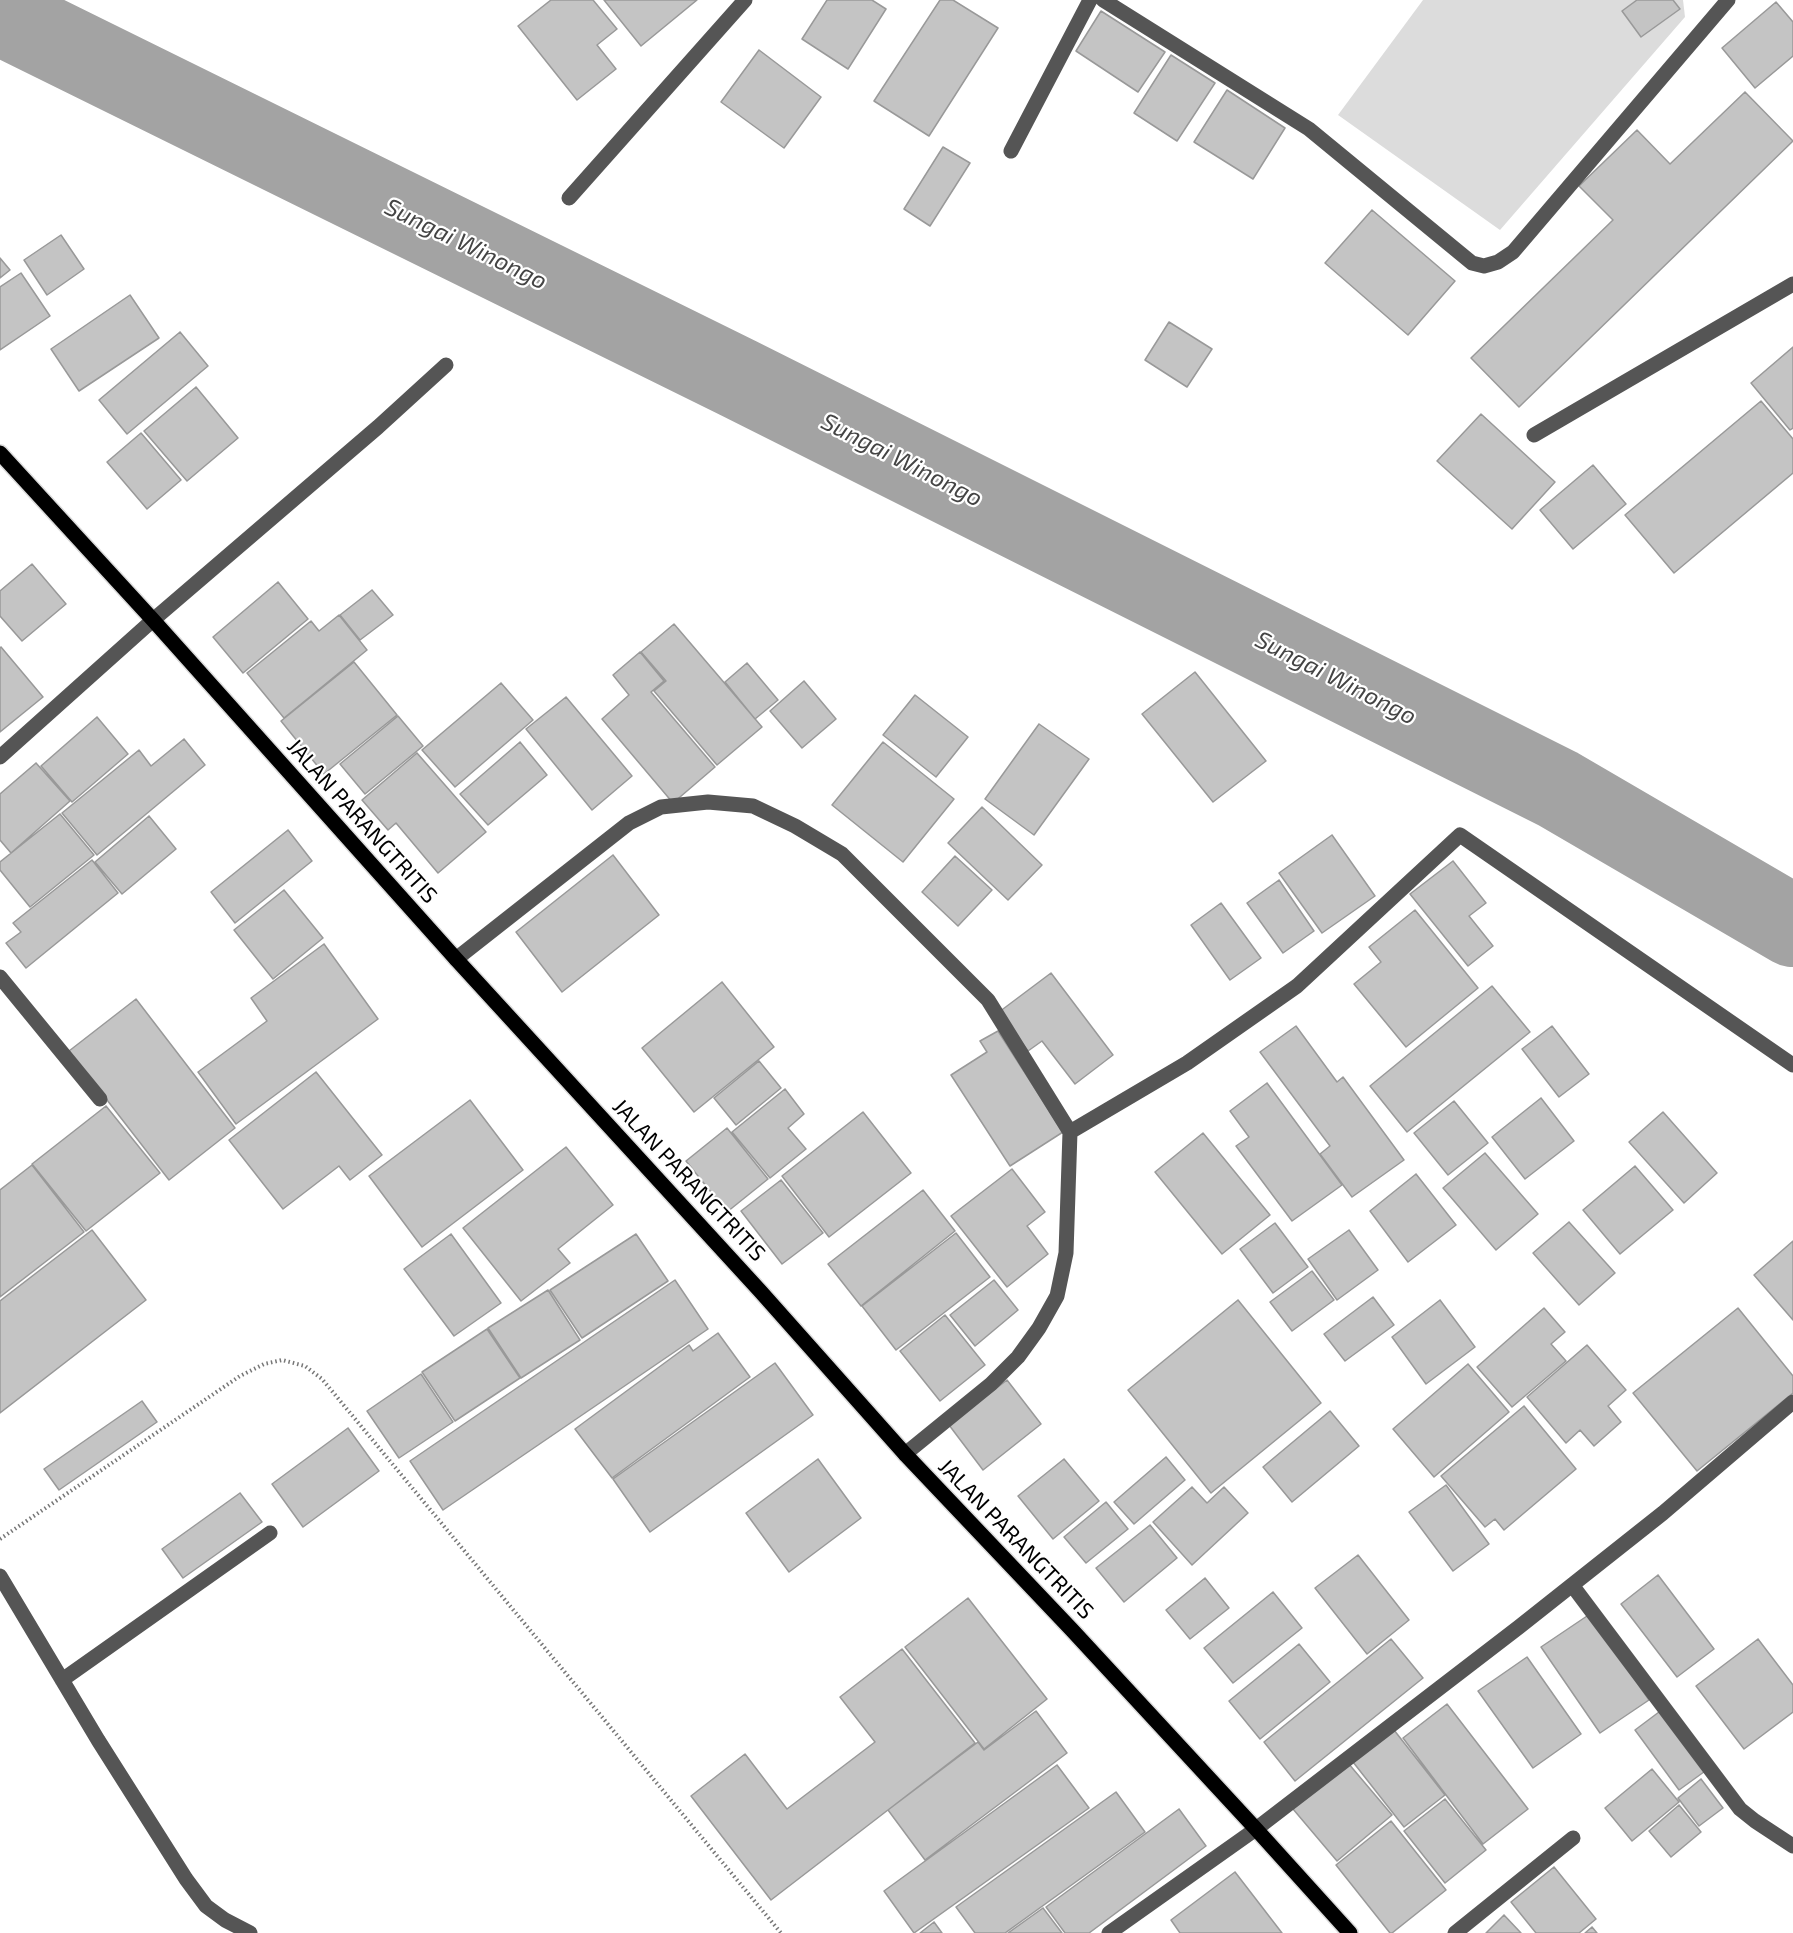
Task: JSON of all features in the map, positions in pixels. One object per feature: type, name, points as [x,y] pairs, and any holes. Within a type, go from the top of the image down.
[{"type":"main road","name":"JALAN PARANGTRITIS","points":[[0,453],[153,620],[456,959],[761,1292],[904,1454],[1257,1829],[1350,1933]]},
{"type":"street","points":[[569,198],[745,0]]},
{"type":"street","points":[[1011,151],[1090,0]]},
{"type":"street","points":[[1103,0],[1309,129],[1472,262],[1484,266],[1498,262],[1513,252],[1728,0]]},
{"type":"street","points":[[1534,435],[1793,284]]},
{"type":"street","points":[[0,757],[153,620],[378,427],[446,365]]},
{"type":"street","points":[[456,959],[629,822],[662,807],[708,802],[753,806],[795,826],[842,854],[988,1000],[1070,1132],[1066,1253],[1056,1296],[1039,1328],[1018,1357],[991,1384],[904,1454]]},
{"type":"street","points":[[1070,1132],[1187,1063],[1298,986],[1460,835],[1793,1065]]},
{"type":"street","points":[[0,977],[100,1099]]},
{"type":"street","points":[[1109,1933],[1257,1829],[1572,1585],[1663,1513],[1793,1402]]},
{"type":"street","points":[[62,1680],[270,1533]]},
{"type":"street","points":[[0,1576],[186,1879],[206,1906],[225,1920],[250,1933]]},
{"type":"street","points":[[1572,1585],[1740,1809],[1793,1846]]},
{"type":"street","points":[[1455,1933],[1573,1838]]},
{"type":"path","points":[[0,1539],[240,1376],[264,1364],[282,1360],[304,1366],[322,1379],[781,1933]]},
{"type":"shaded area","points":[[1423,0],[1683,0],[1685,17],[1500,230],[1338,115]]},
{"type":"building","points":[[551,0],[593,0],[617,29],[597,45],[616,69],[577,100],[518,26]]},
{"type":"building","points":[[604,0],[697,0],[641,46]]},
{"type":"building","points":[[827,0],[872,0],[886,9],[848,69],[802,39]]},
{"type":"building","points":[[940,0],[953,0],[998,28],[929,136],[874,101]]},
{"type":"building","points":[[1637,0],[1673,0],[1680,9],[1641,37],[1622,11]]},
{"type":"building","points":[[1776,2],[1793,22],[1793,56],[1755,88],[1722,48]]},
{"type":"building","points":[[1101,11],[1165,52],[1138,92],[1076,51]]},
{"type":"building","points":[[759,50],[821,97],[784,148],[721,102]]},
{"type":"building","points":[[1171,55],[1215,83],[1177,141],[1134,113]]},
{"type":"building","points":[[1227,90],[1285,128],[1253,179],[1194,142]]},
{"type":"building","points":[[1745,92],[1793,141],[1519,407],[1471,358],[1613,220],[1579,186],[1637,130],[1670,164]]},
{"type":"building","points":[[943,147],[970,163],[930,226],[904,209]]},
{"type":"building","points":[[1372,210],[1455,281],[1408,335],[1325,263]]},
{"type":"building","points":[[61,235],[84,269],[47,295],[24,260]]},
{"type":"building","points":[[0,258],[10,270],[0,278]]},
{"type":"building","points":[[21,273],[50,316],[0,350],[0,287]]},
{"type":"building","points":[[130,295],[159,338],[79,391],[51,349]]},
{"type":"building","points":[[1169,322],[1212,349],[1187,387],[1145,360]]},
{"type":"building","points":[[180,332],[208,366],[127,434],[99,400]]},
{"type":"building","points":[[1793,347],[1793,428],[1790,430],[1751,383]]},
{"type":"building","points":[[196,387],[238,438],[187,481],[144,431]]},
{"type":"building","points":[[1761,401],[1793,439],[1793,473],[1674,573],[1625,515]]},
{"type":"building","points":[[1481,414],[1555,482],[1512,529],[1437,461]]},
{"type":"building","points":[[141,433],[181,480],[147,509],[107,462]]},
{"type":"building","points":[[1593,465],[1626,504],[1573,549],[1540,510]]},
{"type":"building","points":[[32,564],[66,604],[22,641],[0,616],[0,591]]},
{"type":"building","points":[[278,582],[308,619],[243,673],[213,637]]},
{"type":"building","points":[[372,590],[393,615],[360,640],[340,615]]},
{"type":"building","points":[[339,615],[367,650],[284,718],[247,673],[311,621],[319,631]]},
{"type":"building","points":[[674,624],[762,727],[717,765],[654,691],[666,681],[641,652]]},
{"type":"building","points":[[0,648],[43,697],[0,732]]},
{"type":"building","points":[[640,652],[664,681],[651,692],[715,767],[673,803],[602,719],[629,695],[613,675]]},
{"type":"building","points":[[354,662],[397,715],[324,774],[281,721]]},
{"type":"building","points":[[747,663],[778,700],[755,719],[725,682]]},
{"type":"building","points":[[1195,672],[1266,761],[1213,802],[1142,714]]},
{"type":"building","points":[[804,681],[836,719],[802,748],[770,711]]},
{"type":"building","points":[[501,683],[533,720],[455,787],[422,750]]},
{"type":"building","points":[[915,695],[968,737],[936,777],[883,735]]},
{"type":"building","points":[[566,697],[632,776],[592,810],[526,729]]},
{"type":"building","points":[[398,716],[423,746],[365,794],[340,764]]},
{"type":"building","points":[[97,717],[128,754],[72,802],[41,766]]},
{"type":"building","points":[[1039,724],[1089,759],[1034,835],[985,799]]},
{"type":"building","points":[[184,739],[205,765],[97,855],[62,813],[139,750],[151,766]]},
{"type":"building","points":[[520,742],[547,775],[488,825],[460,794]]},
{"type":"building","points":[[883,742],[954,799],[903,862],[832,805]]},
{"type":"building","points":[[417,753],[486,832],[438,873],[396,823],[388,830],[362,800]]},
{"type":"building","points":[[36,763],[70,801],[11,853],[0,840],[0,794]]},
{"type":"building","points":[[982,807],[1042,865],[1008,900],[948,843]]},
{"type":"building","points":[[60,814],[94,855],[30,907],[0,870],[0,862]]},
{"type":"building","points":[[149,816],[176,849],[122,894],[95,862]]},
{"type":"building","points":[[288,830],[312,861],[235,923],[211,892]]},
{"type":"building","points":[[1332,835],[1375,896],[1322,933],[1279,873]]},
{"type":"building","points":[[613,855],[659,915],[562,992],[516,932]]},
{"type":"building","points":[[955,856],[992,890],[958,926],[922,892]]},
{"type":"building","points":[[92,860],[118,893],[26,968],[6,943],[21,932],[13,923]]},
{"type":"building","points":[[1453,861],[1486,903],[1469,916],[1493,946],[1468,966],[1410,894]]},
{"type":"building","points":[[1279,880],[1314,931],[1283,953],[1247,903]]},
{"type":"building","points":[[284,890],[323,938],[273,979],[234,930]]},
{"type":"building","points":[[1221,903],[1261,958],[1230,980],[1191,925]]},
{"type":"building","points":[[1415,910],[1478,988],[1406,1047],[1354,984],[1381,962],[1369,947]]},
{"type":"building","points":[[324,944],[378,1019],[236,1124],[198,1072],[267,1021],[251,998]]},
{"type":"building","points":[[1051,973],[1113,1055],[1075,1084],[1042,1041],[1028,1051],[999,1012]]},
{"type":"building","points":[[722,982],[774,1047],[694,1112],[642,1048]]},
{"type":"building","points":[[1492,986],[1530,1032],[1407,1132],[1370,1086]]},
{"type":"building","points":[[136,999],[235,1128],[169,1180],[69,1051]]},
{"type":"building","points":[[1296,1026],[1337,1082],[1343,1077],[1404,1160],[1352,1197],[1320,1154],[1330,1146],[1260,1052]]},
{"type":"building","points":[[1552,1026],[1589,1074],[1559,1097],[1522,1049]]},
{"type":"building","points":[[998,1031],[1063,1132],[1010,1166],[951,1075],[987,1052],[980,1041]]},
{"type":"building","points":[[759,1061],[781,1088],[736,1125],[714,1098]]},
{"type":"building","points":[[316,1072],[382,1155],[350,1180],[339,1166],[283,1209],[229,1140]]},
{"type":"building","points":[[1267,1083],[1342,1185],[1292,1221],[1236,1146],[1249,1137],[1230,1111]]},
{"type":"building","points":[[785,1089],[804,1114],[788,1128],[806,1149],[770,1178],[732,1132]]},
{"type":"building","points":[[1541,1098],[1574,1141],[1525,1179],[1492,1137]]},
{"type":"building","points":[[470,1100],[523,1170],[422,1247],[369,1176]]},
{"type":"building","points":[[1454,1101],[1488,1143],[1448,1175],[1414,1133]]},
{"type":"building","points":[[106,1106],[160,1173],[86,1231],[32,1164]]},
{"type":"building","points":[[863,1112],[911,1173],[829,1237],[782,1176]]},
{"type":"building","points":[[1663,1112],[1717,1173],[1684,1203],[1629,1142]]},
{"type":"building","points":[[727,1128],[768,1179],[727,1212],[686,1161]]},
{"type":"building","points":[[1203,1133],[1270,1215],[1222,1254],[1155,1172]]},
{"type":"building","points":[[566,1147],[613,1205],[558,1249],[570,1263],[521,1301],[463,1228]]},
{"type":"building","points":[[1485,1153],[1538,1214],[1496,1250],[1443,1188]]},
{"type":"building","points":[[32,1165],[84,1232],[0,1297],[0,1190]]},
{"type":"building","points":[[1635,1166],[1673,1210],[1620,1254],[1583,1210]]},
{"type":"building","points":[[1012,1169],[1045,1212],[1027,1226],[1048,1254],[1007,1287],[951,1216]]},
{"type":"building","points":[[1416,1174],[1456,1225],[1408,1262],[1370,1211]]},
{"type":"building","points":[[781,1180],[823,1233],[782,1264],[741,1211]]},
{"type":"building","points":[[923,1190],[955,1231],[861,1306],[828,1264]]},
{"type":"building","points":[[1569,1222],[1615,1273],[1579,1305],[1533,1253]]},
{"type":"building","points":[[1275,1223],[1308,1267],[1273,1293],[1240,1249]]},
{"type":"building","points":[[92,1230],[146,1300],[0,1413],[0,1301]]},
{"type":"building","points":[[1349,1230],[1378,1270],[1337,1300],[1308,1259]]},
{"type":"building","points":[[956,1233],[990,1277],[896,1350],[862,1306]]},
{"type":"building","points":[[451,1234],[501,1303],[454,1336],[404,1269]]},
{"type":"building","points":[[636,1234],[668,1281],[582,1338],[550,1290]]},
{"type":"building","points":[[1793,1241],[1793,1320],[1754,1275]]},
{"type":"building","points":[[1312,1271],[1334,1300],[1292,1331],[1270,1302]]},
{"type":"building","points":[[675,1280],[708,1329],[443,1510],[410,1461]]},
{"type":"building","points":[[994,1280],[1018,1310],[975,1346],[950,1315]]},
{"type":"building","points":[[548,1290],[580,1340],[521,1378],[488,1328]]},
{"type":"building","points":[[1373,1297],[1394,1325],[1345,1361],[1324,1334]]},
{"type":"building","points":[[1238,1300],[1321,1403],[1211,1493],[1128,1390]]},
{"type":"building","points":[[1440,1300],[1475,1347],[1426,1384],[1392,1337]]},
{"type":"building","points":[[1544,1308],[1565,1332],[1551,1344],[1566,1361],[1512,1407],[1477,1367]]},
{"type":"building","points":[[1738,1308],[1793,1376],[1793,1393],[1697,1471],[1633,1393]]},
{"type":"building","points":[[945,1315],[985,1365],[940,1401],[900,1351]]},
{"type":"building","points":[[487,1329],[520,1378],[455,1421],[422,1372]]},
{"type":"building","points":[[718,1333],[750,1377],[612,1478],[575,1429],[689,1345],[693,1351]]},
{"type":"building","points":[[1587,1345],[1626,1390],[1608,1406],[1621,1422],[1594,1446],[1580,1430],[1566,1443],[1527,1397]]},
{"type":"building","points":[[775,1363],[813,1415],[650,1532],[613,1479]]},
{"type":"building","points":[[1468,1364],[1509,1412],[1434,1477],[1393,1429]]},
{"type":"building","points":[[421,1374],[453,1422],[399,1458],[367,1411]]},
{"type":"building","points":[[1007,1380],[1041,1424],[983,1470],[949,1425]]},
{"type":"building","points":[[142,1401],[157,1422],[59,1490],[44,1469]]},
{"type":"building","points":[[1524,1406],[1576,1469],[1504,1530],[1495,1519],[1485,1527],[1441,1476]]},
{"type":"building","points":[[1330,1411],[1359,1446],[1292,1502],[1263,1467]]},
{"type":"building","points":[[348,1428],[379,1471],[303,1527],[272,1484]]},
{"type":"building","points":[[1166,1457],[1185,1480],[1134,1524],[1114,1502]]},
{"type":"building","points":[[818,1459],[861,1518],[789,1572],[746,1513]]},
{"type":"building","points":[[1064,1459],[1099,1501],[1053,1539],[1018,1496]]},
{"type":"building","points":[[1446,1485],[1489,1544],[1453,1571],[1409,1512]]},
{"type":"building","points":[[1192,1487],[1207,1503],[1224,1487],[1248,1513],[1192,1565],[1153,1522]]},
{"type":"building","points":[[240,1493],[262,1522],[183,1578],[162,1549]]},
{"type":"building","points":[[1106,1502],[1128,1529],[1086,1563],[1064,1537]]},
{"type":"building","points":[[1150,1525],[1177,1558],[1124,1602],[1096,1568]]},
{"type":"building","points":[[1358,1555],[1409,1620],[1367,1654],[1315,1588]]},
{"type":"building","points":[[1658,1575],[1714,1649],[1677,1677],[1621,1604]]},
{"type":"building","points":[[1205,1578],[1229,1608],[1190,1639],[1166,1610]]},
{"type":"building","points":[[1273,1592],[1302,1628],[1233,1683],[1204,1648]]},
{"type":"building","points":[[968,1598],[1047,1699],[984,1749],[905,1647]]},
{"type":"building","points":[[1590,1614],[1649,1700],[1600,1733],[1541,1647]]},
{"type":"building","points":[[1391,1639],[1423,1678],[1295,1781],[1264,1742]]},
{"type":"building","points":[[1758,1639],[1793,1685],[1793,1712],[1744,1749],[1696,1686]]},
{"type":"building","points":[[1299,1644],[1330,1682],[1260,1739],[1229,1701]]},
{"type":"building","points":[[902,1649],[975,1743],[771,1900],[691,1796],[745,1754],[787,1809],[875,1742],[840,1697]]},
{"type":"building","points":[[1527,1657],[1581,1734],[1533,1768],[1478,1691]]},
{"type":"building","points":[[1447,1704],[1528,1809],[1483,1844],[1403,1738]]},
{"type":"building","points":[[1663,1709],[1708,1769],[1679,1790],[1635,1730]]},
{"type":"building","points":[[1036,1711],[1067,1753],[925,1860],[888,1810],[978,1742],[984,1750]]},
{"type":"building","points":[[1394,1730],[1445,1795],[1404,1827],[1353,1762]]},
{"type":"building","points":[[1348,1763],[1392,1815],[1337,1861],[1293,1809]]},
{"type":"building","points":[[1057,1765],[1089,1808],[914,1933],[884,1891]]},
{"type":"building","points":[[1652,1769],[1679,1802],[1632,1841],[1605,1808]]},
{"type":"building","points":[[1701,1779],[1723,1808],[1699,1826],[1678,1798]]},
{"type":"building","points":[[1116,1792],[1145,1832],[1005,1933],[975,1933],[956,1907]]},
{"type":"building","points":[[1445,1799],[1486,1850],[1445,1883],[1404,1831]]},
{"type":"building","points":[[1679,1805],[1701,1832],[1671,1857],[1649,1831]]},
{"type":"building","points":[[1179,1809],[1206,1846],[1089,1933],[1065,1933],[1046,1907]]},
{"type":"building","points":[[1391,1821],[1446,1890],[1390,1933],[1336,1865]]},
{"type":"building","points":[[1554,1867],[1596,1919],[1579,1933],[1536,1933],[1511,1902]]},
{"type":"building","points":[[1235,1872],[1282,1933],[1180,1933],[1171,1920]]},
{"type":"building","points":[[1043,1908],[1062,1933],[1008,1933]]},
{"type":"building","points":[[1504,1915],[1521,1933],[1486,1933]]},
{"type":"building","points":[[934,1922],[942,1933],[920,1933]]},
{"type":"building","points":[[1592,1927],[1597,1933],[1585,1933]]},
{"type":"waterway","name":"Sungai Winongo","points":[[0,14],[738,378],[1558,789],[1793,926]]}]
